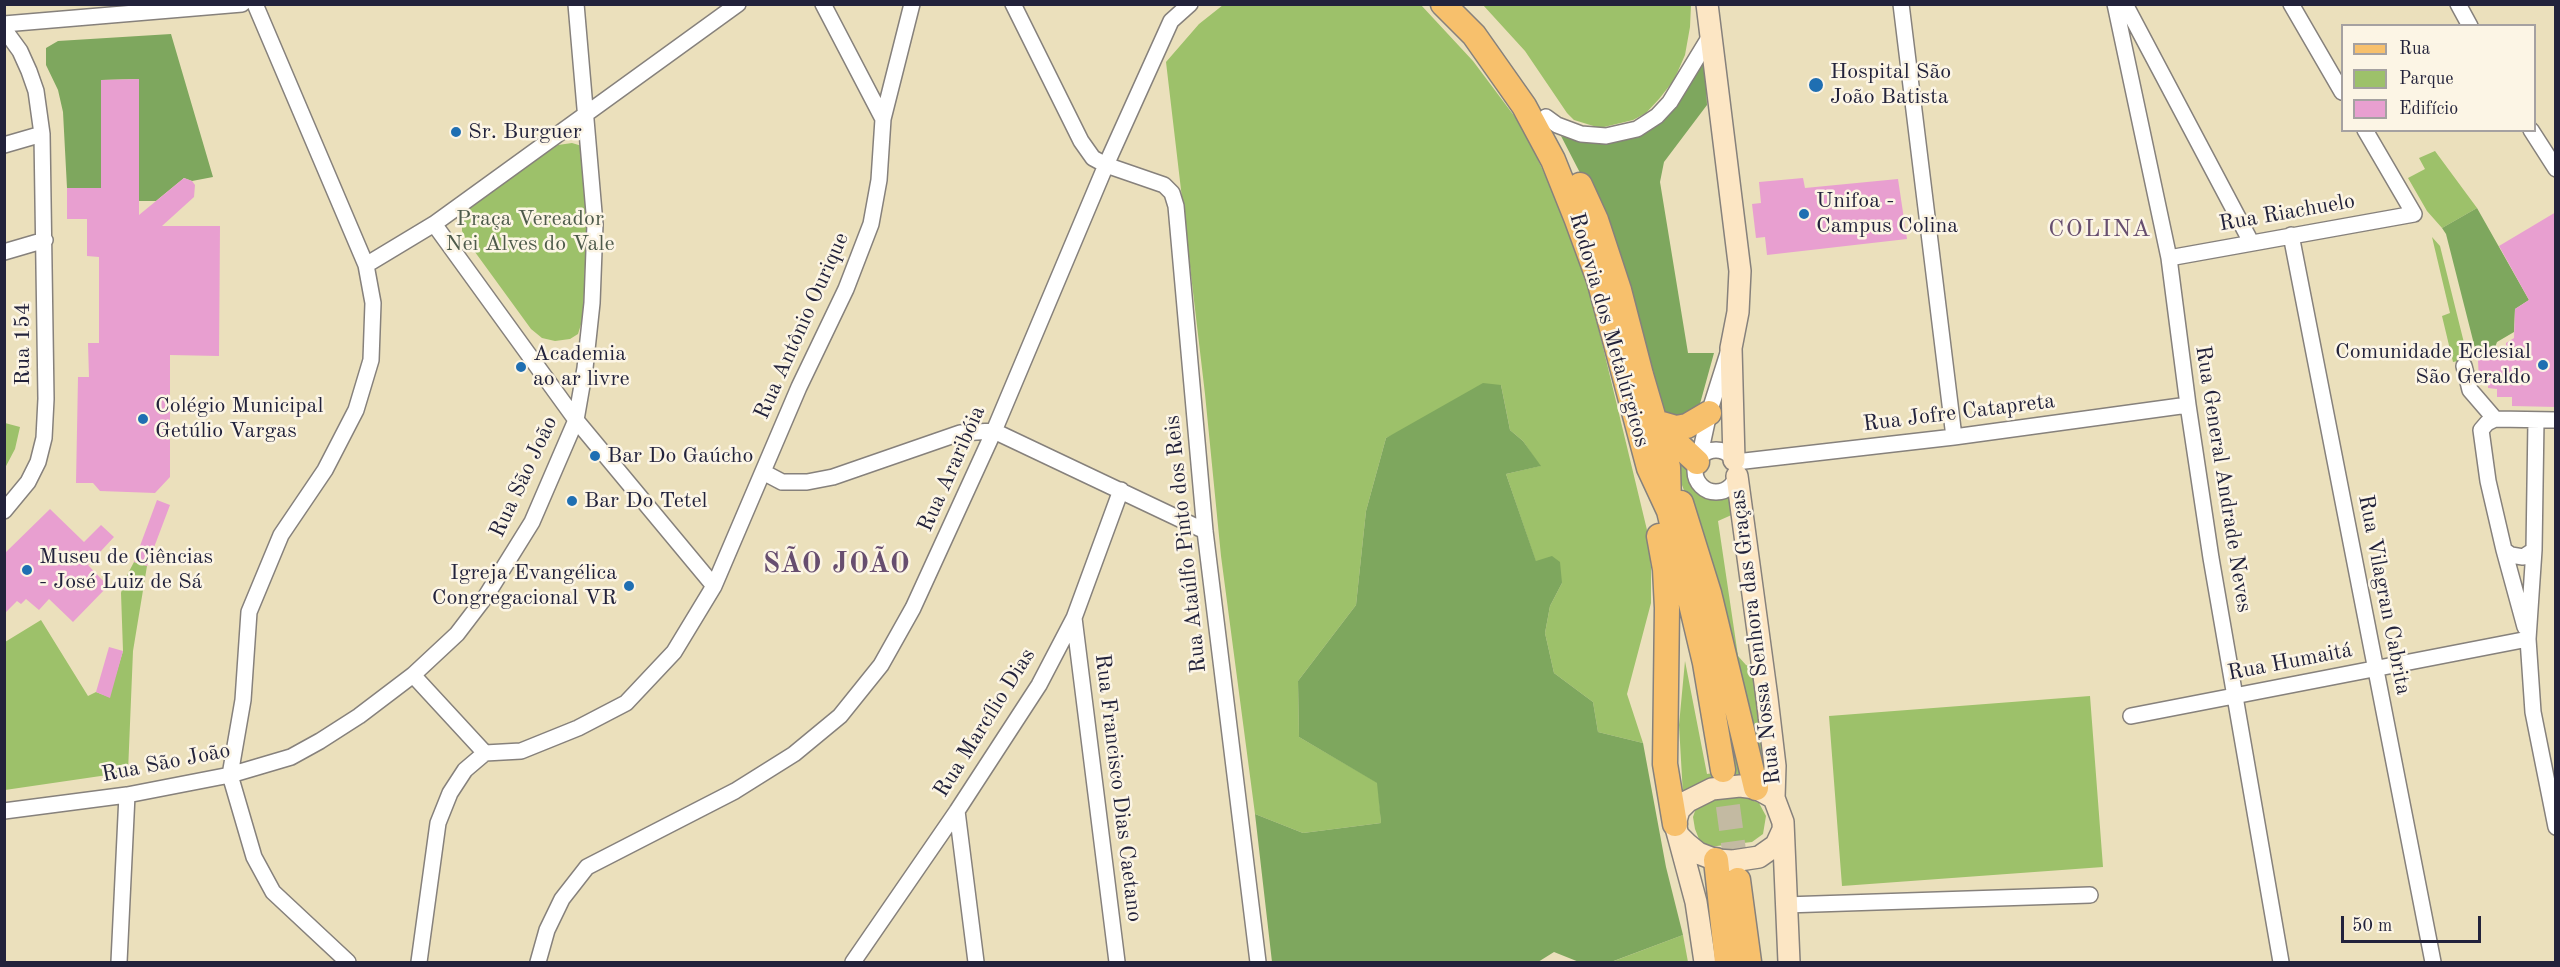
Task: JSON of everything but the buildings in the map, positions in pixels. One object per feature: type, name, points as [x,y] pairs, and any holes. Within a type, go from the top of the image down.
[{"type":"main road","name":"Rodovia dos Metalúrgicos","points":[[1443,4],[1474,35],[1509,83],[1538,132],[1566,190],[1599,280],[1658,465],[1705,663],[1723,770]]},
{"type":"main road","name":"Rodovia dos Metalúrgicos","points":[[1462,4],[1502,50],[1546,117],[1596,220],[1619,290],[1655,422],[1658,465]]},
{"type":"main road","points":[[1655,422],[1676,428],[1687,426],[1708,413]]},
{"type":"main road","points":[[1655,422],[1698,460]]},
{"type":"main road","points":[[1658,465],[1695,544],[1765,793]]},
{"type":"main road","points":[[1658,465],[1666,578],[1665,764],[1677,830]]},
{"type":"main road","points":[[1712,859],[1727,963]]},
{"type":"main road","points":[[1738,880],[1749,963]]},
{"type":"street","points":[[4,27],[242,4]]},
{"type":"street","points":[[255,4],[366,265],[373,303],[371,360],[356,410],[325,470],[281,535],[249,612],[243,700],[230,775],[254,857],[273,892],[348,963]]},
{"type":"street","name":"Rua São João","points":[[4,811],[127,795],[230,775],[291,757],[320,741],[413,675],[457,634],[486,596],[532,522],[576,420],[592,303],[595,224],[576,4]]},
{"type":"street","points":[[366,265],[434,224],[738,4]]},
{"type":"street","points":[[824,4],[883,118]]},
{"type":"street","name":"Rua Antônio Ourique","points":[[485,753],[520,751],[578,728],[626,703],[674,652],[714,586],[799,387],[846,289],[871,224],[879,180],[883,118],[912,4]]},
{"type":"street","points":[[1013,4],[1081,141],[1093,158],[1106,165]]},
{"type":"street","name":"Rua Araribóia","points":[[538,963],[547,930],[562,899],[587,867],[735,791],[794,754],[840,716],[881,665],[913,608],[994,431],[1106,165],[1178,4]]},
{"type":"street","name":"Rua Araribóia","points":[[1172,21],[1190,4]]},
{"type":"street","name":"Rua Nossa Senhora das Graças","points":[[1698,460],[1708,413],[1731,348],[1738,312],[1740,271],[1718,110],[1712,33],[1707,4]]},
{"type":"street","points":[[1901,4],[1954,437]]},
{"type":"street","name":"Rua General Andrade Neves","points":[[2115,4],[2169,258],[2188,405],[2234,696],[2281,963]]},
{"type":"street","points":[[2125,4],[2251,242]]},
{"type":"street","points":[[2291,4],[2341,89]]},
{"type":"street","points":[[2458,4],[2469,24]]},
{"type":"street","name":"Rua 154","points":[[4,27],[20,51],[36,91],[42,134],[45,240],[44,438],[32,476],[4,511]]},
{"type":"street","points":[[1546,117],[1563,129],[1581,134],[1606,136],[1637,129],[1657,116],[1670,102],[1712,33]]},
{"type":"street","name":"Rua Riachuelo","points":[[2169,258],[2414,214],[2366,132]]},
{"type":"street","points":[[2532,132],[2556,169]]},
{"type":"street","points":[[4,145],[42,134]]},
{"type":"street","name":"Rua Ataúlfo Pinto dos Reis","points":[[1106,165],[1164,185],[1172,193],[1176,206],[1205,531],[1258,963]]},
{"type":"street","points":[[434,224],[576,420],[714,586]]},
{"type":"street","name":"Rua Vilagran Cabrita","points":[[2291,235],[2433,963]]},
{"type":"street","points":[[4,252],[45,240]]},
{"type":"street","name":"Rua Nossa Senhora das Graças","points":[[1731,348],[1736,466],[1775,766],[1765,793]]},
{"type":"street","points":[[2464,366],[2469,390],[2489,422]]},
{"type":"street","name":"Rua Jofre Catapreta","points":[[1736,466],[2188,405]]},
{"type":"street","points":[[2536,420],[2534,549],[2528,639],[2533,712],[2556,827]]},
{"type":"street","points":[[2489,422],[2556,420]]},
{"type":"street","points":[[2489,422],[2481,442],[2504,550],[2528,639]]},
{"type":"street","points":[[763,472],[782,483],[807,482],[857,470],[960,433],[994,431],[1205,531]]},
{"type":"street","points":[[1719,450],[1725,452],[1736,466],[1730,488],[1716,492],[1709,491],[1698,483],[1696,476],[1698,460],[1705,453],[1719,450]]},
{"type":"street","name":"Rua Marcílio Dias","points":[[853,963],[957,811],[1039,685],[1074,618],[1121,490]]},
{"type":"street","points":[[2504,550],[2511,555],[2523,557],[2534,549]]},
{"type":"street","name":"Rua Francisco Dias Caetano","points":[[1074,618],[1117,963]]},
{"type":"street","name":"Rua Humaitá","points":[[2131,716],[2528,639]]},
{"type":"street","points":[[413,675],[485,753],[465,770],[450,793],[438,823],[419,963]]},
{"type":"street","points":[[1705,963],[1696,902],[1677,830],[1679,810],[1699,795],[1712,789],[1731,785],[1765,793],[1780,812],[1789,963]]},
{"type":"street","points":[[119,963],[127,795]]},
{"type":"street","points":[[957,811],[976,963]]},
{"type":"street","points":[[1677,830],[1698,853],[1712,859],[1733,861],[1759,857],[1776,845],[1782,832]]},
{"type":"street","points":[[1696,902],[1712,859]]},
{"type":"street","points":[[1785,905],[2090,895]]},
{"type":"green space","points":[[1223,5],[1421,5],[1473,61],[1524,129],[1575,241],[1647,530],[1651,567],[1651,603],[1627,694],[1643,743],[1598,732],[1593,702],[1554,673],[1545,633],[1550,606],[1562,583],[1536,562],[1506,474],[1540,466],[1523,441],[1510,430],[1501,385],[1386,438],[1366,511],[1356,605],[1298,681],[1299,737],[1378,783],[1381,823],[1303,833],[1255,814],[1221,556],[1205,394],[1166,62],[1199,24]]},
{"type":"green space","points":[[1483,5],[1691,5],[1690,27],[1685,55],[1674,80],[1659,99],[1646,113],[1633,120],[1600,128],[1574,120],[1567,113],[1525,51]]},
{"type":"green space","points":[[171,34],[213,177],[192,181],[184,178],[156,201],[139,201],[139,79],[102,80],[101,188],[67,188],[63,112],[58,90],[46,65],[46,48],[58,41]]},
{"type":"green space","points":[[1705,59],[1707,105],[1664,162],[1660,182],[1688,353],[1714,353],[1698,411],[1693,416],[1663,416],[1593,198],[1561,136],[1585,142],[1670,112]]},
{"type":"green space","name":"Praça Vereador Nei Alves do Vale","points":[[572,143],[582,146],[588,190],[583,318],[578,334],[570,339],[555,341],[542,338],[531,329],[467,241],[462,231],[462,221],[467,209],[478,200],[558,145]]},
{"type":"green space","points":[[2435,151],[2477,208],[2442,228],[2427,211],[2408,178],[2425,169],[2419,158]]},
{"type":"green space","points":[[2477,208],[2529,300],[2515,309],[2514,332],[2497,342],[2493,353],[2478,360],[2446,234],[2442,228]]},
{"type":"green space","points":[[2432,237],[2440,246],[2468,359],[2453,362],[2442,316],[2450,313]]},
{"type":"green space","points":[[1483,383],[1501,385],[1510,430],[1523,441],[1541,466],[1506,474],[1536,561],[1552,556],[1560,562],[1562,583],[1550,606],[1545,633],[1554,673],[1593,702],[1598,732],[1643,743],[1666,867],[1683,935],[1611,962],[1579,962],[1554,952],[1538,962],[1272,962],[1255,814],[1303,833],[1381,823],[1377,783],[1299,737],[1298,681],[1356,605],[1366,511],[1386,438]]},
{"type":"green space","points":[[5,423],[20,427],[15,449],[5,468]]},
{"type":"green space","points":[[1668,447],[1687,459],[1694,486],[1704,495],[1714,498],[1732,493],[1736,513],[1718,521],[1738,656],[1746,665],[1754,668],[1766,760],[1762,775],[1689,504]]},
{"type":"green space","points":[[134,562],[147,566],[133,651],[128,772],[5,790],[5,642],[41,620],[88,696],[96,692],[109,697],[123,651],[121,593],[124,581]]},
{"type":"green space","points":[[1710,632],[1748,777],[1683,795],[1679,725],[1685,661],[1707,774],[1736,769]]},
{"type":"green space","points":[[2090,696],[2103,867],[1842,886],[1829,716]]},
{"type":"green space","points":[[1747,798],[1759,803],[1766,816],[1763,834],[1752,842],[1708,847],[1699,839],[1695,829],[1693,817],[1696,808],[1712,799]]},
{"type":"green space","points":[[1683,935],[1688,962],[1611,962],[1614,961]]},
{"type":"tunnel","points":[[1723,770],[1738,880]]},
{"type":"place","name":"Hospital São João Batista","points":[[1816,85]]},
{"type":"place","name":"Sr. Burguer","points":[[456,132]]},
{"type":"place","name":"Unifoa - Campus Colina","points":[[1804,214]]},
{"type":"place","name":"Comunidade Eclesial São Geraldo","points":[[2543,365]]},
{"type":"place","name":"Academia ao ar livre","points":[[521,367]]},
{"type":"place","name":"Colégio Municipal Getúlio Vargas","points":[[143,419]]},
{"type":"place","name":"Bar Do Gaúcho","points":[[595,456]]},
{"type":"place","name":"Bar Do Tetel","points":[[572,501]]},
{"type":"place","name":"Museu de Ciências - José Luiz de Sá","points":[[27,570]]},
{"type":"place","name":"Igreja Evangélica Congregacional VR","points":[[629,586]]},
{"type":"district","name":"COLINA","points":[[2100,230]]},
{"type":"district","name":"SÃO JOÃO","points":[[837,565]]}]
